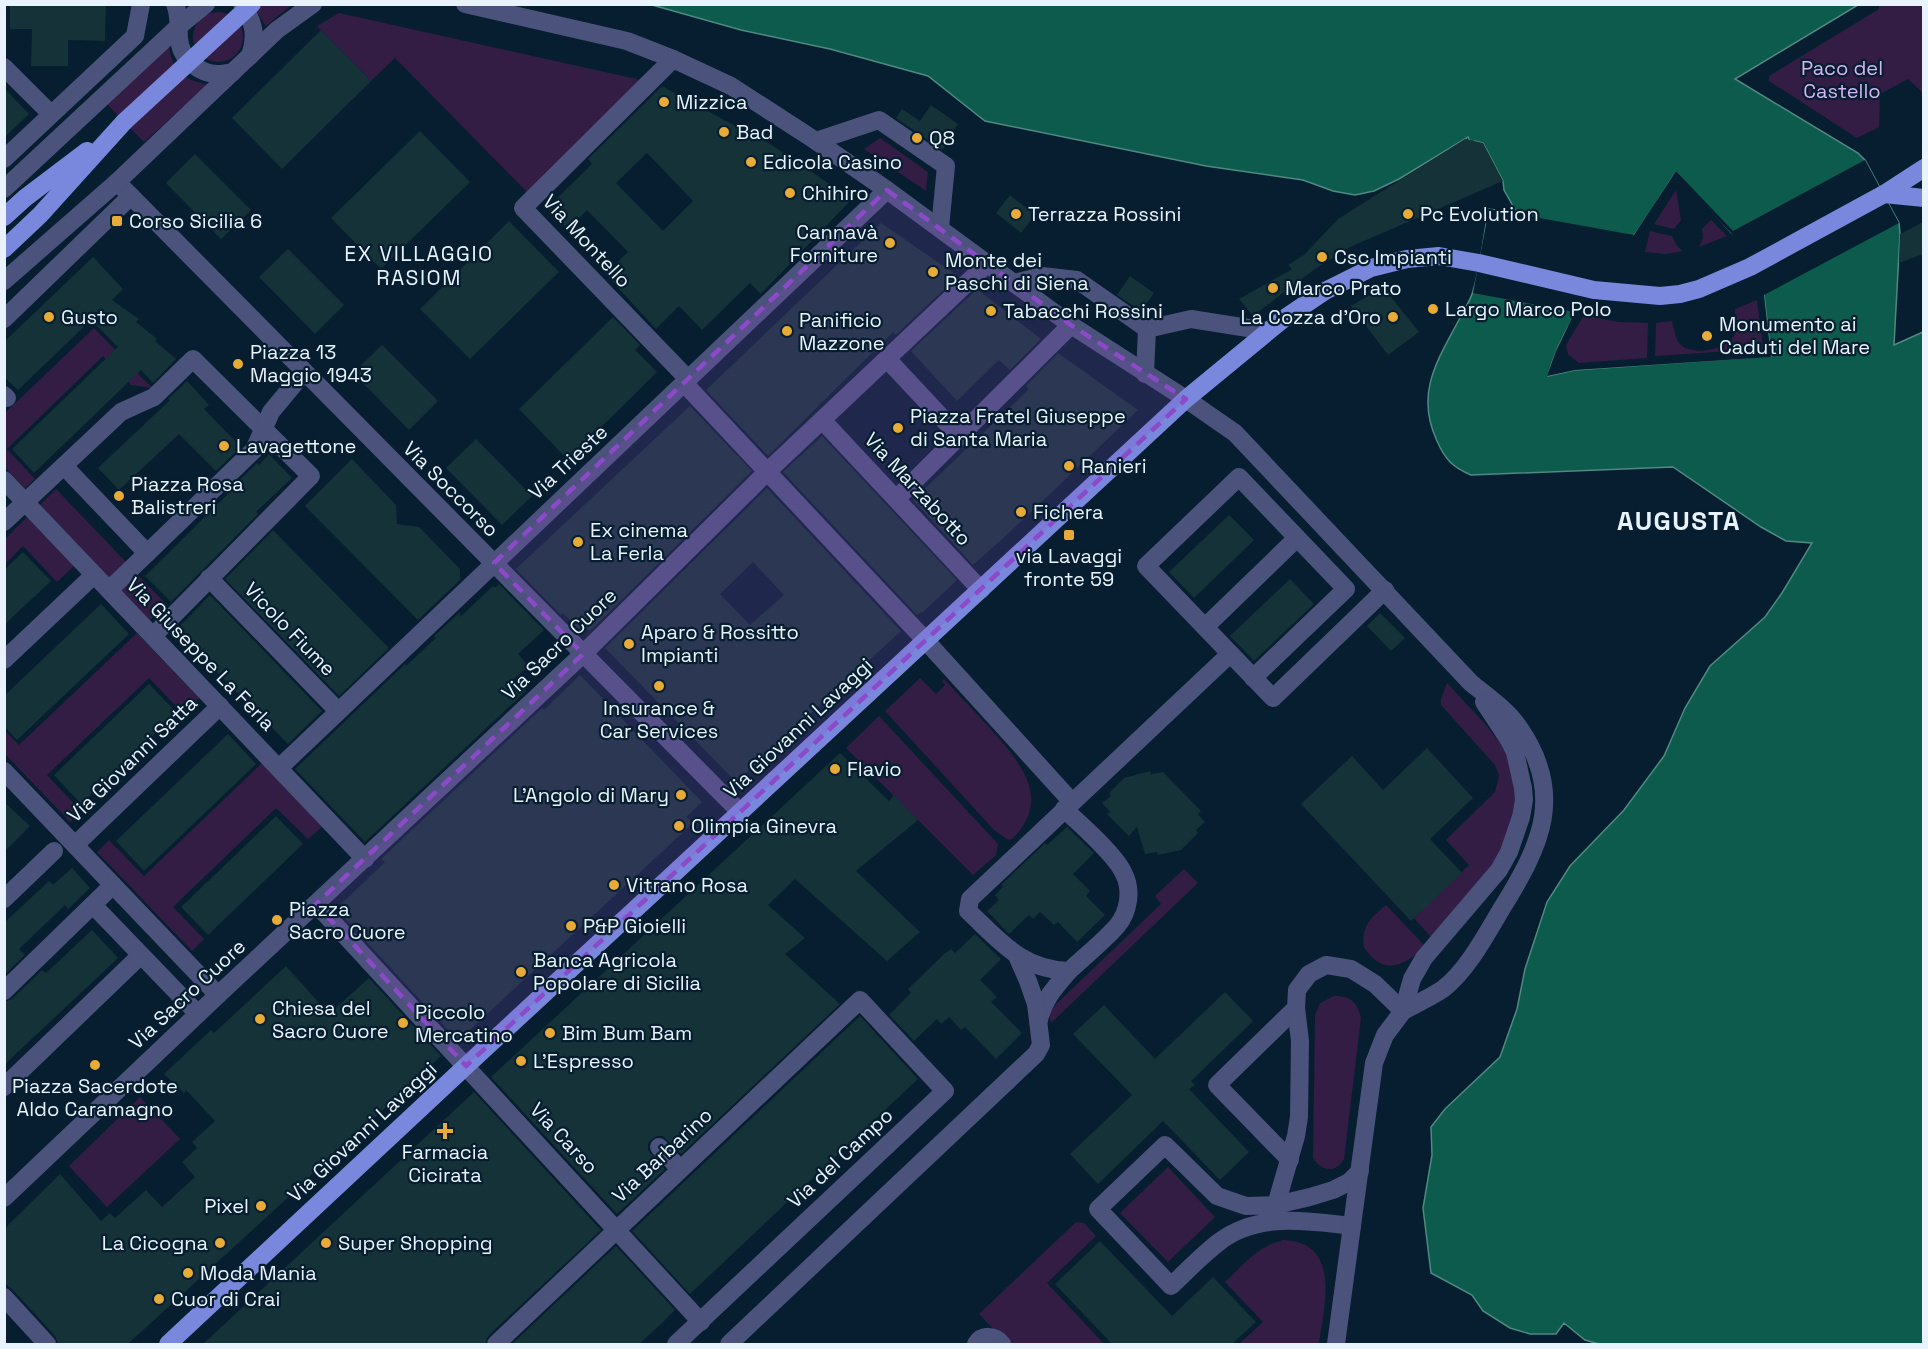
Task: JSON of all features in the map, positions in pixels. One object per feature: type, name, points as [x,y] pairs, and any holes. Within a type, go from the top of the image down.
[{"type":"main road","points":[[4,217],[25,198],[124,122],[252,4]]},
{"type":"main road","points":[[4,249],[40,215],[124,122]]},
{"type":"main road","points":[[1884,194],[1923,168]]},
{"type":"main road","points":[[1884,194],[1923,198]]},
{"type":"main road","name":"Via Giovanni Lavaggi","points":[[169,1344],[466,1065],[1186,399],[1267,331],[1325,291],[1371,268],[1407,259],[1439,256],[1594,290],[1660,296],[1680,294],[1699,289],[1750,267],[1884,194]]},
{"type":"street","points":[[4,159],[135,36],[141,4]]},
{"type":"street","points":[[175,4],[183,54],[192,64],[205,72],[219,74],[233,72]]},
{"type":"street","points":[[4,189],[179,26],[206,4]]},
{"type":"street","points":[[242,4],[254,31],[254,44],[250,56]]},
{"type":"street","points":[[4,281],[117,182],[278,30],[313,4]]},
{"type":"street","points":[[465,4],[627,41],[731,86],[816,141],[940,228],[1071,325],[1235,433],[1471,683],[1501,707],[1517,725],[1533,751],[1540,771],[1544,796],[1543,821],[1538,841],[1529,862],[1463,968],[1444,988],[1403,1011]]},
{"type":"street","name":"Via Montello","points":[[673,59],[523,208],[926,641],[1068,805]]},
{"type":"street","points":[[4,67],[51,114]]},
{"type":"street","points":[[816,141],[879,120],[946,166],[940,228]]},
{"type":"street","name":"Via Soccorso","points":[[117,182],[740,812]]},
{"type":"street","name":"Via Trieste","points":[[279,768],[887,190]]},
{"type":"street","points":[[4,319],[131,196]]},
{"type":"street","name":"Via Sacro Cuore","points":[[4,1198],[583,654],[767,472],[987,264]]},
{"type":"street","points":[[1014,284],[1042,276],[1077,280],[1147,329],[1191,319],[1267,331]]},
{"type":"street","points":[[896,499],[1071,325]]},
{"type":"street","points":[[1145,374],[1147,329]]},
{"type":"street","points":[[4,522],[121,412],[153,397],[193,359],[311,476],[153,636]]},
{"type":"street","points":[[887,359],[959,436]]},
{"type":"street","points":[[109,590],[254,450],[271,412],[304,372]]},
{"type":"street","name":"Via Marzabotto","points":[[822,420],[981,590]]},
{"type":"street","points":[[64,466],[147,553]]},
{"type":"street","points":[[1253,678],[1346,589],[1239,477],[1146,566],[1253,678],[1273,698],[1385,590]]},
{"type":"street","name":"Via Giuseppe La Ferla","points":[[4,480],[365,859]]},
{"type":"street","points":[[1205,627],[1297,538]]},
{"type":"street","points":[[4,660],[94,575]]},
{"type":"street","name":"Vicolo Fiume","points":[[209,578],[338,711]]},
{"type":"street","points":[[1069,971],[1040,968],[1017,956],[968,911],[969,899],[1230,654]]},
{"type":"street","points":[[1336,1344],[1374,1063],[1385,1035],[1403,1011],[1412,979],[1424,958],[1499,870],[1509,852],[1521,817],[1523,794],[1515,752],[1471,683]]},
{"type":"street","name":"Via Giovanni Satta","points":[[75,845],[220,706]]},
{"type":"street","points":[[4,771],[218,995]]},
{"type":"street","points":[[1038,1022],[1041,1009],[1050,993],[1069,971],[1118,925],[1127,907],[1129,892],[1124,874],[1117,862],[1068,805]]},
{"type":"street","points":[[4,899],[54,851]]},
{"type":"street","points":[[4,991],[113,885]]},
{"type":"street","name":"Via Carso","points":[[316,904],[701,1322]]},
{"type":"street","points":[[93,905],[198,1014]]},
{"type":"street","points":[[4,1087],[141,955]]},
{"type":"street","points":[[729,1344],[1036,1054],[1041,1045],[1036,1004],[1017,956]]},
{"type":"street","points":[[1276,1205],[1290,1160],[1299,1117],[1300,1041],[1296,1008],[1297,990],[1309,974],[1326,965],[1351,969],[1375,984],[1403,1011]]},
{"type":"street","name":"Via Barbarino","points":[[496,1344],[860,1000]]},
{"type":"street","name":"Via del Campo","points":[[676,1344],[945,1090],[860,1000]]},
{"type":"street","points":[[1290,1160],[1217,1085],[1296,1008]]},
{"type":"street","points":[[1352,1226],[1278,1220],[1245,1227],[1220,1241],[1171,1286],[1098,1209],[1165,1144],[1217,1196],[1246,1206],[1276,1205],[1333,1190],[1349,1182],[1360,1171]]},
{"type":"street","points":[[659,1146],[680,1169]]},
{"type":"street","points":[[4,1297],[47,1344]]},
{"type":"street","points":[[976,1344],[985,1337],[992,1337],[1002,1344]]},
{"type":"highlighted area","points":[[887,190],[1071,325],[1186,399],[466,1066],[316,904],[583,654],[494,563]]},
{"type":"green space","points":[[252,5],[291,5],[266,26]]},
{"type":"green space","name":"Paco del Castello","points":[[1879,5],[1923,5],[1923,93],[1908,79],[1880,94],[1879,127],[1857,138],[1769,81],[1769,76],[1879,9]]},
{"type":"green space","points":[[213,12],[223,12],[236,19],[243,32],[243,42],[236,55],[223,62],[213,62],[204,58],[197,51],[193,42],[193,32],[197,23],[204,16]]},
{"type":"green space","points":[[339,13],[641,80],[527,192],[395,58],[371,81],[317,26]]},
{"type":"green space","points":[[169,45],[173,61],[181,73],[200,83],[209,84],[144,142],[106,103]]},
{"type":"green space","points":[[880,138],[928,172],[926,191],[864,149]]},
{"type":"green space","points":[[1676,190],[1681,220],[1674,229],[1654,224]]},
{"type":"green space","points":[[1711,220],[1727,236],[1699,247],[1703,238],[1702,229]]},
{"type":"green space","points":[[1650,231],[1672,236],[1677,246],[1683,251],[1666,254],[1645,252]]},
{"type":"green space","points":[[1757,300],[1763,349],[1655,356],[1656,323],[1672,321],[1677,339],[1686,348],[1710,350],[1726,344],[1735,333],[1735,309]]},
{"type":"green space","points":[[1584,315],[1618,322],[1648,323],[1647,358],[1579,363],[1568,354],[1566,345]]},
{"type":"green space","points":[[94,328],[152,388],[131,385],[103,356],[7,449],[35,479],[25,488],[5,468],[5,413]]},
{"type":"green space","points":[[56,489],[126,562],[109,578],[40,505]]},
{"type":"green space","points":[[27,517],[74,566],[57,582],[23,546],[5,564],[5,539]]},
{"type":"green space","points":[[137,574],[166,604],[150,620],[121,590]]},
{"type":"green space","points":[[137,633],[199,698],[183,713],[149,678],[47,775],[81,811],[70,822],[5,754],[5,731],[19,745]]},
{"type":"green space","points":[[920,678],[936,694],[945,685],[942,681],[944,679],[989,727],[1020,766],[1031,794],[1030,809],[1024,824],[1012,839],[1008,840],[994,830],[885,711]]},
{"type":"green space","points":[[1447,683],[1486,725],[1508,753],[1517,801],[1506,842],[1492,864],[1432,938],[1414,918],[1469,865],[1446,840],[1495,792],[1499,776],[1495,765],[1441,705]]},
{"type":"green space","points":[[879,716],[998,844],[996,855],[973,875],[846,748]]},
{"type":"green space","points":[[262,763],[323,826],[308,839],[276,808],[173,907],[204,939],[192,951],[97,852],[109,840],[144,876]]},
{"type":"green space","points":[[1184,869],[1198,883],[1051,1023],[1049,1016],[1051,1009],[1161,904],[1155,896]]},
{"type":"green space","points":[[1386,905],[1425,946],[1409,959],[1393,965],[1385,965],[1371,956],[1364,947],[1363,939],[1368,923]]},
{"type":"green space","points":[[1334,996],[1345,997],[1352,1001],[1361,1018],[1344,1159],[1337,1167],[1328,1169],[1320,1166],[1313,1158],[1315,1015],[1320,1003]]},
{"type":"green space","points":[[140,1097],[180,1139],[107,1207],[69,1166]]},
{"type":"green space","points":[[1168,1167],[1215,1217],[1168,1262],[1120,1213]]},
{"type":"green space","points":[[1076,1222],[1084,1223],[1096,1236],[1047,1283],[1104,1344],[1007,1344],[979,1314]]},
{"type":"green space","points":[[1283,1240],[1302,1243],[1314,1252],[1322,1264],[1325,1295],[1319,1344],[1239,1344],[1263,1322],[1225,1282],[1258,1252]]},
{"type":"shaded area","points":[[652,5],[1858,5],[1735,79],[1858,153],[1865,160],[1899,223],[1894,345],[1923,332],[1923,1344],[1599,1344],[1585,1340],[1564,1323],[1556,1334],[1530,1334],[1510,1328],[1483,1311],[1472,1295],[1431,1273],[1423,1208],[1432,1155],[1431,1127],[1445,1109],[1500,1057],[1517,1009],[1525,969],[1547,902],[1570,866],[1624,810],[1664,756],[1685,708],[1710,666],[1765,617],[1812,543],[1786,541],[1761,527],[1673,467],[1471,475],[1446,458],[1437,441],[1428,407],[1432,376],[1472,294],[1489,209],[1517,213],[1483,143],[1475,141],[1471,143],[1468,137],[1399,179],[1374,191],[1355,195],[1333,191],[1303,180],[1206,166],[985,121],[928,76],[830,49],[741,30]],"holes":[[[1676,172],[1737,239],[1764,295],[1771,356],[1575,370],[1548,376],[1562,338],[1572,320],[1638,230]]]},
{"type":"pier","points":[[1865,160],[1899,223],[1764,295],[1771,357],[1575,370],[1547,376],[1575,312],[1473,293],[1489,209],[1634,235],[1676,171],[1733,231]],"holes":[[[1676,176],[1731,233],[1761,296],[1768,354],[1575,367],[1552,372],[1558,353],[1579,314],[1622,257]]]},
{"type":"building","points":[[10,4],[106,4],[105,41],[68,40],[68,66],[31,66],[32,29],[10,29]]},
{"type":"building","points":[[321,30],[371,81],[282,169],[232,118]]},
{"type":"building","points":[[662,86],[748,133],[751,131],[852,199],[761,294],[750,283],[702,330],[679,306],[656,329],[605,274],[628,252],[587,210],[568,229],[547,208],[592,164],[588,159]],"holes":[[[647,153],[693,201],[663,231],[616,183]]]},
{"type":"building","points":[[4,88],[29,114],[4,138]]},
{"type":"building","points":[[931,105],[958,124],[942,150],[896,118],[902,109],[920,121]]},
{"type":"building","points":[[420,131],[470,182],[381,269],[331,218]]},
{"type":"building","points":[[1465,139],[1483,143],[1503,181],[1350,247],[1315,269],[1253,316],[1239,299],[1292,269],[1288,265],[1304,255],[1338,219]]},
{"type":"building","points":[[195,154],[251,210],[221,239],[166,183]]},
{"type":"building","name":"Terrazza Rossini","points":[[1010,195],[1035,215],[1021,233],[996,213]]},
{"type":"building","points":[[509,221],[559,272],[470,359],[420,309]]},
{"type":"building","points":[[1923,222],[1923,254],[1899,263],[1900,234]]},
{"type":"building","points":[[881,223],[958,276],[896,335],[893,332],[768,456],[706,390]]},
{"type":"building","points":[[288,249],[344,305],[315,334],[259,277]]},
{"type":"building","points":[[93,257],[123,289],[112,300],[139,319],[136,322],[176,359],[153,383],[141,370],[34,473],[12,449],[118,347],[91,320],[18,390],[4,377],[4,342]]},
{"type":"building","points":[[1130,276],[1154,293],[1141,311],[1117,295]]},
{"type":"building","points":[[1383,287],[1419,332],[1388,355],[1351,306]]},
{"type":"building","points":[[977,289],[1041,339],[1010,370],[999,360],[957,401],[911,351]]},
{"type":"building","points":[[613,317],[640,345],[635,350],[657,372],[568,460],[519,409]]},
{"type":"building","points":[[382,345],[438,401],[409,430],[353,373]]},
{"type":"building","points":[[1058,353],[1138,410],[973,565],[913,500],[1029,389],[1026,386]]},
{"type":"building","points":[[187,381],[209,405],[204,409],[241,447],[216,471],[179,434],[119,490],[98,468]]},
{"type":"building","points":[[690,406],[752,471],[590,631],[587,628],[583,633],[563,613],[561,615],[516,569]]},
{"type":"building","points":[[822,436],[957,580],[922,613],[917,615],[783,472]]},
{"type":"building","points":[[476,439],[532,496],[502,525],[446,468]]},
{"type":"building","points":[[269,454],[292,478],[256,512],[258,514],[171,602],[145,576],[233,489],[231,488]]},
{"type":"building","points":[[352,459],[396,505],[397,524],[419,527],[460,569],[460,580],[418,620],[305,506]]},
{"type":"building","points":[[767,488],[901,631],[736,782],[605,648]],"holes":[[[753,562],[784,595],[750,625],[720,594]]]},
{"type":"building","points":[[1229,515],[1254,540],[1194,598],[1169,572]]},
{"type":"building","points":[[273,530],[389,648],[339,696],[225,579]]},
{"type":"building","points":[[23,552],[51,581],[4,625],[4,570]]},
{"type":"building","points":[[1290,579],[1314,604],[1254,661],[1230,636]]},
{"type":"building","points":[[499,584],[544,630],[518,654],[529,666],[514,679],[526,691],[365,842],[295,769],[405,664],[407,665],[436,638],[434,636],[460,612],[460,617],[493,586],[495,588]]},
{"type":"building","points":[[210,595],[322,711],[288,744],[176,630]]},
{"type":"building","points":[[101,604],[129,634],[17,740],[4,726],[4,696]]},
{"type":"building","points":[[1380,613],[1405,638],[1391,651],[1367,626]]},
{"type":"building","points":[[580,675],[702,802],[686,817],[693,823],[458,1041],[336,909],[385,862],[381,859]]},
{"type":"building","points":[[149,684],[177,713],[81,804],[54,775]]},
{"type":"building","points":[[228,734],[256,764],[144,871],[116,841]]},
{"type":"building","points":[[1427,748],[1473,798],[1430,839],[1462,873],[1411,921],[1301,804],[1352,756],[1383,790]]},
{"type":"building","points":[[840,753],[889,801],[894,795],[918,820],[856,871],[920,932],[887,961],[795,879],[768,905],[805,938],[785,954],[840,1004],[681,1154],[663,1136],[652,1139],[648,1143],[648,1150],[665,1169],[617,1214],[491,1077]]},
{"type":"building","points":[[1150,771],[1151,774],[1163,772],[1201,811],[1198,814],[1205,822],[1196,830],[1198,833],[1181,850],[1158,855],[1157,852],[1145,854],[1137,827],[1129,836],[1107,814],[1110,812],[1102,803],[1111,796],[1109,793],[1124,778]]},
{"type":"building","points":[[4,802],[30,826],[4,852]]},
{"type":"building","points":[[276,816],[303,844],[208,935],[181,907]]},
{"type":"building","points":[[1067,827],[1094,853],[1073,874],[1090,891],[1086,896],[1105,915],[1077,942],[1058,922],[1054,925],[1040,912],[1033,919],[1029,915],[1009,934],[987,911],[999,900],[995,895],[1003,887],[1001,885],[1045,843],[1047,845]]},
{"type":"building","points":[[72,868],[90,888],[68,909],[65,905],[19,949],[25,955],[4,975],[4,923],[49,881],[53,885]]},
{"type":"building","points":[[92,930],[118,958],[4,1065],[4,1002],[12,999],[42,970],[46,973]]},
{"type":"building","points":[[975,934],[1001,959],[980,980],[997,997],[991,1002],[1022,1033],[996,1059],[965,1027],[961,1030],[949,1017],[941,1024],[937,1019],[914,1041],[889,1015],[911,993],[908,989],[944,954],[951,949],[955,953]]},
{"type":"building","points":[[286,966],[329,1014],[369,978],[441,1056],[357,1134],[335,1151],[294,1192],[128,1344],[58,1344],[55,1336],[4,1283],[4,1231],[60,1174],[101,1221],[110,1213],[115,1218],[146,1190],[162,1207],[195,1177],[182,1162],[197,1148],[192,1142],[215,1121],[186,1090],[184,1093],[164,1074],[211,1030],[214,1033]]},
{"type":"building","points":[[1225,992],[1253,1021],[1191,1081],[1195,1085],[1189,1089],[1249,1152],[1220,1180],[1163,1121],[1098,1184],[1070,1154],[1132,1095],[1073,1034],[1104,1005],[1155,1059]]},
{"type":"building","points":[[860,1016],[918,1079],[690,1294],[632,1231]]},
{"type":"building","points":[[474,1092],[601,1230],[488,1336],[485,1344],[203,1344]]},
{"type":"building","points":[[1100,1241],[1172,1316],[1213,1277],[1256,1322],[1232,1344],[1112,1344],[1055,1284]]},
{"type":"building","points":[[616,1246],[675,1310],[661,1324],[639,1344],[512,1344]]},
{"type":"place","name":"Mizzica","points":[[664,102]]},
{"type":"place","name":"Bad","points":[[724,132]]},
{"type":"place","name":"Q8","points":[[917,138]]},
{"type":"place","name":"Edicola Casino","points":[[751,162]]},
{"type":"place","name":"Chihiro","points":[[790,193]]},
{"type":"place","name":"Terrazza Rossini","points":[[1016,214]]},
{"type":"place","name":"Pc Evolution","points":[[1408,214]]},
{"type":"place","name":"Corso Sicilia 6","points":[[117,221]]},
{"type":"place","name":"Cannavà Forniture","points":[[890,243]]},
{"type":"place","name":"Csc Impianti","points":[[1322,257]]},
{"type":"place","name":"Monte dei Paschi di Siena","points":[[933,272]]},
{"type":"place","name":"Marco Prato","points":[[1273,288]]},
{"type":"place","name":"Largo Marco Polo","points":[[1433,309]]},
{"type":"place","name":"Tabacchi Rossini","points":[[991,311]]},
{"type":"place","name":"Gusto","points":[[49,317]]},
{"type":"place","name":"La Cozza d'Oro","points":[[1393,317]]},
{"type":"place","name":"Panificio Mazzone","points":[[787,331]]},
{"type":"place","name":"Monumento ai Caduti del Mare","points":[[1707,336]]},
{"type":"place","name":"Piazza 13 Maggio 1943","points":[[238,364]]},
{"type":"place","name":"Piazza Fratel Giuseppe di Santa Maria","points":[[898,428]]},
{"type":"place","name":"Lavagettone","points":[[224,446]]},
{"type":"place","name":"Ranieri","points":[[1069,466]]},
{"type":"place","name":"Piazza Rosa Balistreri","points":[[119,496]]},
{"type":"place","name":"Fichera","points":[[1021,512]]},
{"type":"place","name":"via Lavaggi fronte 59","points":[[1069,535]]},
{"type":"place","name":"Ex cinema La Ferla","points":[[578,542]]},
{"type":"place","name":"Aparo & Rossitto Impianti","points":[[629,644]]},
{"type":"place","name":"Insurance & Car Services","points":[[659,686]]},
{"type":"place","name":"Flavio","points":[[835,769]]},
{"type":"place","name":"L'Angolo di Mary","points":[[681,795]]},
{"type":"place","name":"Olimpia Ginevra","points":[[679,826]]},
{"type":"place","name":"Vitrano Rosa","points":[[614,885]]},
{"type":"place","name":"Piazza Sacro Cuore","points":[[277,920]]},
{"type":"place","name":"P&P Gioielli","points":[[571,926]]},
{"type":"place","name":"Banca Agricola Popolare di Sicilia","points":[[521,972]]},
{"type":"place","name":"Chiesa del Sacro Cuore","points":[[260,1019]]},
{"type":"place","name":"Piccolo Mercatino","points":[[403,1023]]},
{"type":"place","name":"Bim Bum Bam","points":[[550,1033]]},
{"type":"place","name":"L'Espresso","points":[[521,1061]]},
{"type":"place","name":"Piazza Sacerdote Aldo Caramagno","points":[[95,1065]]},
{"type":"place","name":"Farmacia Cicirata","points":[[445,1131]]},
{"type":"place","name":"Pixel","points":[[261,1206]]},
{"type":"place","name":"La Cicogna","points":[[220,1243]]},
{"type":"place","name":"Super Shopping","points":[[326,1243]]},
{"type":"place","name":"Moda Mania","points":[[188,1273]]},
{"type":"place","name":"Cuor di Crai","points":[[159,1299]]},
{"type":"district","name":"EX VILLAGGIO RASIOM","points":[[419,266]]},
{"type":"district","name":"AUGUSTA","points":[[1679,521]]}]
